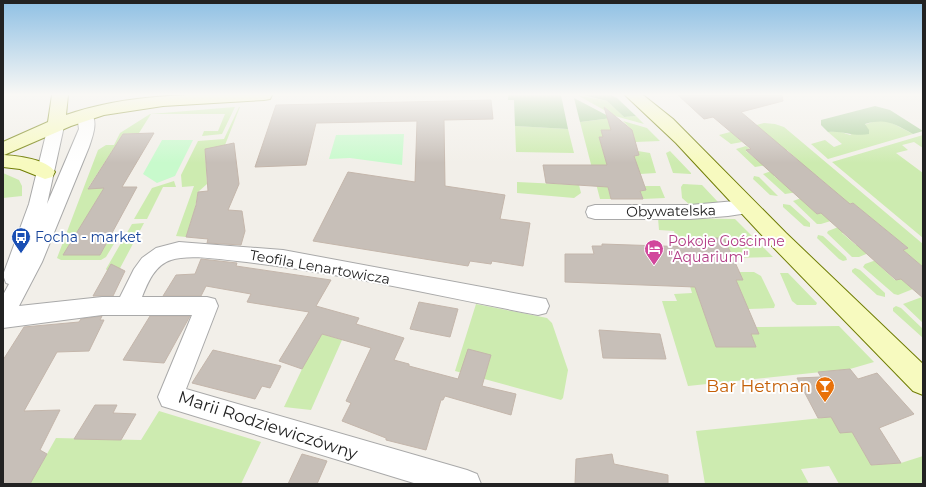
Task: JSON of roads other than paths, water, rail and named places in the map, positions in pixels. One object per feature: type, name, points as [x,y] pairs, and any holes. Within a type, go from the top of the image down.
[{"type":"main road","points":[[3,132],[39,118]]},
{"type":"main road","points":[[3,149],[47,118]]},
{"type":"main road","points":[[659,118],[923,382]]},
{"type":"main road","points":[[3,161],[23,162],[45,172]]},
{"type":"street","points":[[3,316],[10,285],[38,204],[56,118]]},
{"type":"street","points":[[3,316],[32,262],[81,147],[87,130],[86,118]]},
{"type":"street","name":"Obywatelska","points":[[595,212],[722,211],[747,207]]},
{"type":"street","name":"Teofila Lenartowicza","points":[[128,304],[141,275],[149,264],[163,254],[179,250],[223,252],[283,258],[538,306]]},
{"type":"street","name":"Marii Rodziewiczówny","points":[[3,316],[128,304],[207,306],[171,397],[366,456],[468,484]]},
{"type":"place","name":"Focha - market","points":[[21,254]]},
{"type":"place","name":"Pokoje Gościnne \"Aquarium\"","points":[[654,266]]},
{"type":"place","name":"Bar Hetman","points":[[825,403]]}]
